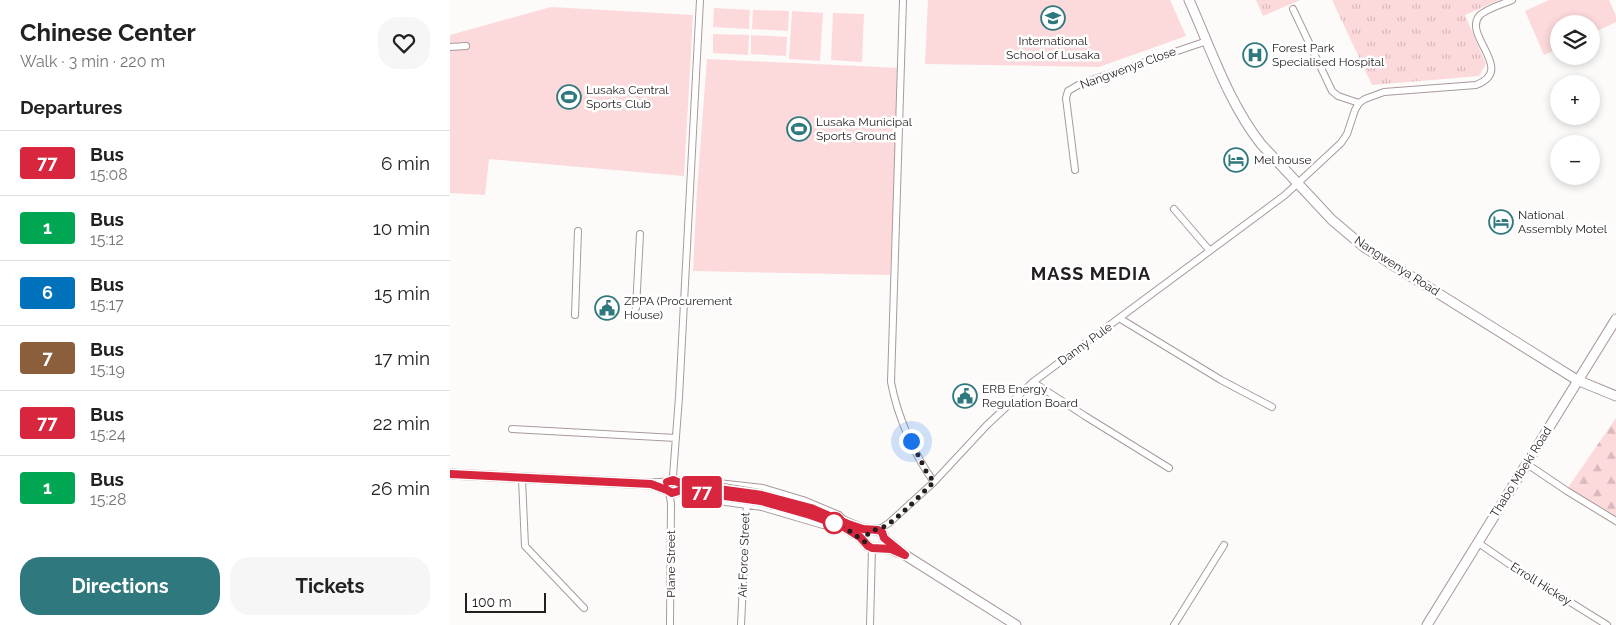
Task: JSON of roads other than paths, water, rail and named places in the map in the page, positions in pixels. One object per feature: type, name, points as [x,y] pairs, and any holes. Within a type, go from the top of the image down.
[{"type":"main road","name":"Nangwenya Road","points":[[1189,0],[1236,107],[1250,131],[1332,220],[1364,248],[1577,380],[1616,396]]},
{"type":"main road","name":"Thabo Mbeki Road","points":[[1427,625],[1616,319]]},
{"type":"main road","points":[[450,474],[673,485],[762,495],[775,502],[844,527],[868,546],[891,549],[905,555],[1016,625]]},
{"type":"main road","points":[[775,502],[811,508],[848,524],[880,533],[905,555]]},
{"type":"main road","points":[[865,542],[867,533],[880,533]]},
{"type":"main road","points":[[876,548],[884,543],[880,533]]},
{"type":"street","name":"Plane Street","points":[[670,625],[671,503],[688,255],[700,0]]},
{"type":"street","points":[[903,0],[892,382],[894,402],[926,471],[934,482]]},
{"type":"street","points":[[1292,9],[1332,91],[1338,96],[1359,103],[1371,96],[1384,92],[1483,83],[1487,80],[1492,69],[1477,31],[1476,22],[1480,15],[1512,0]]},
{"type":"street","name":"Nangwenya Close","points":[[1075,170],[1066,98],[1068,91],[1080,84],[1207,41]]},
{"type":"street","points":[[450,47],[466,46]]},
{"type":"street","name":"Danny Pule","points":[[880,533],[934,482],[987,425],[1033,382],[1285,196],[1345,138],[1359,103]]},
{"type":"street","points":[[1174,209],[1210,251]]},
{"type":"street","points":[[575,315],[578,231]]},
{"type":"street","points":[[636,308],[640,234]]},
{"type":"street","points":[[1119,318],[1221,380],[1272,408]]},
{"type":"street","points":[[1033,382],[1169,468]]},
{"type":"street","points":[[512,429],[676,438]]},
{"type":"street","points":[[1527,464],[1616,521]]},
{"type":"street","points":[[522,478],[525,546],[584,608]]},
{"type":"street","points":[[835,524],[823,525],[762,507],[704,499],[692,488],[700,481],[763,488],[803,500],[839,515],[848,524]]},
{"type":"street","name":"Air Force Street","points":[[741,625],[746,505],[749,486]]},
{"type":"street","name":"Erroll Hickey","points":[[1477,542],[1607,625]]},
{"type":"street","points":[[1174,625],[1224,545]]},
{"type":"street","points":[[870,625],[876,548]]},
{"type":"place","name":"International School of Lusaka","points":[[1053,18]]},
{"type":"place","name":"Forest Park Specialised Hospital","points":[[1255,55]]},
{"type":"place","name":"Lusaka Central Sports Club","points":[[569,97]]},
{"type":"place","name":"Lusaka Municipal Sports Ground","points":[[799,129]]},
{"type":"place","name":"Mel house","points":[[1236,160]]},
{"type":"place","name":"National Assembly Motel","points":[[1501,222]]},
{"type":"place","name":"ZPPA (Procurement House)","points":[[607,308]]},
{"type":"place","name":"ERB Energy Regulation Board","points":[[965,396]]},
{"type":"district","name":"MASS MEDIA","points":[[1091,274]]}]
